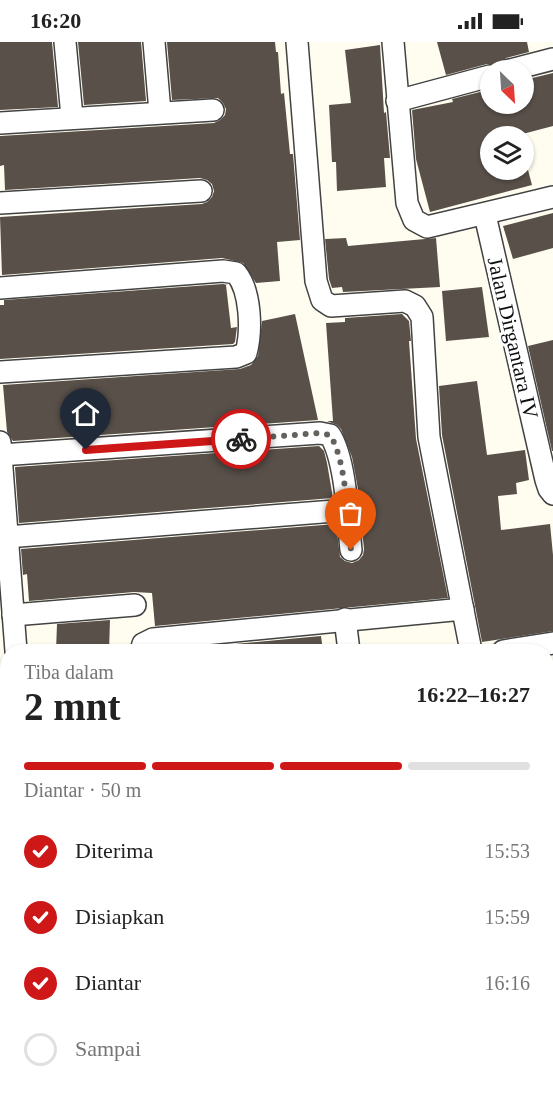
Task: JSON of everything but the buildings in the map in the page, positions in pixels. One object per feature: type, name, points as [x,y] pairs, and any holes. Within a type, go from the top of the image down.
[{"type":"street","points":[[65,42],[72,117]]},
{"type":"street","points":[[154,42],[160,112]]},
{"type":"street","points":[[297,42],[316,281],[322,300],[331,306],[405,301],[415,306],[422,317],[429,437],[470,644]]},
{"type":"street","points":[[393,42],[407,203],[414,220],[428,227],[553,197]]},
{"type":"street","points":[[534,64],[553,59]]},
{"type":"street","points":[[397,101],[480,79]]},
{"type":"street","points":[[0,123],[213,110]]},
{"type":"street","points":[[0,203],[201,190]]},
{"type":"street","name":"Jalan Dirgantara IV","points":[[485,215],[546,480],[553,494]]},
{"type":"street","points":[[0,288],[223,271],[236,273],[247,292],[248,343],[246,353],[236,357],[0,372]]},
{"type":"street","points":[[15,644],[0,450],[320,433],[330,435],[336,444],[351,550]]},
{"type":"street","points":[[7,537],[347,510]]},
{"type":"street","points":[[13,615],[135,605]]},
{"type":"street","points":[[143,644],[153,639],[463,609]]},
{"type":"street","points":[[345,619],[348,644]]},
{"type":"way so far","points":[[241,439],[320,433],[330,435],[336,444],[351,550]]},
{"type":"route","points":[[86,450],[241,439]]}]
